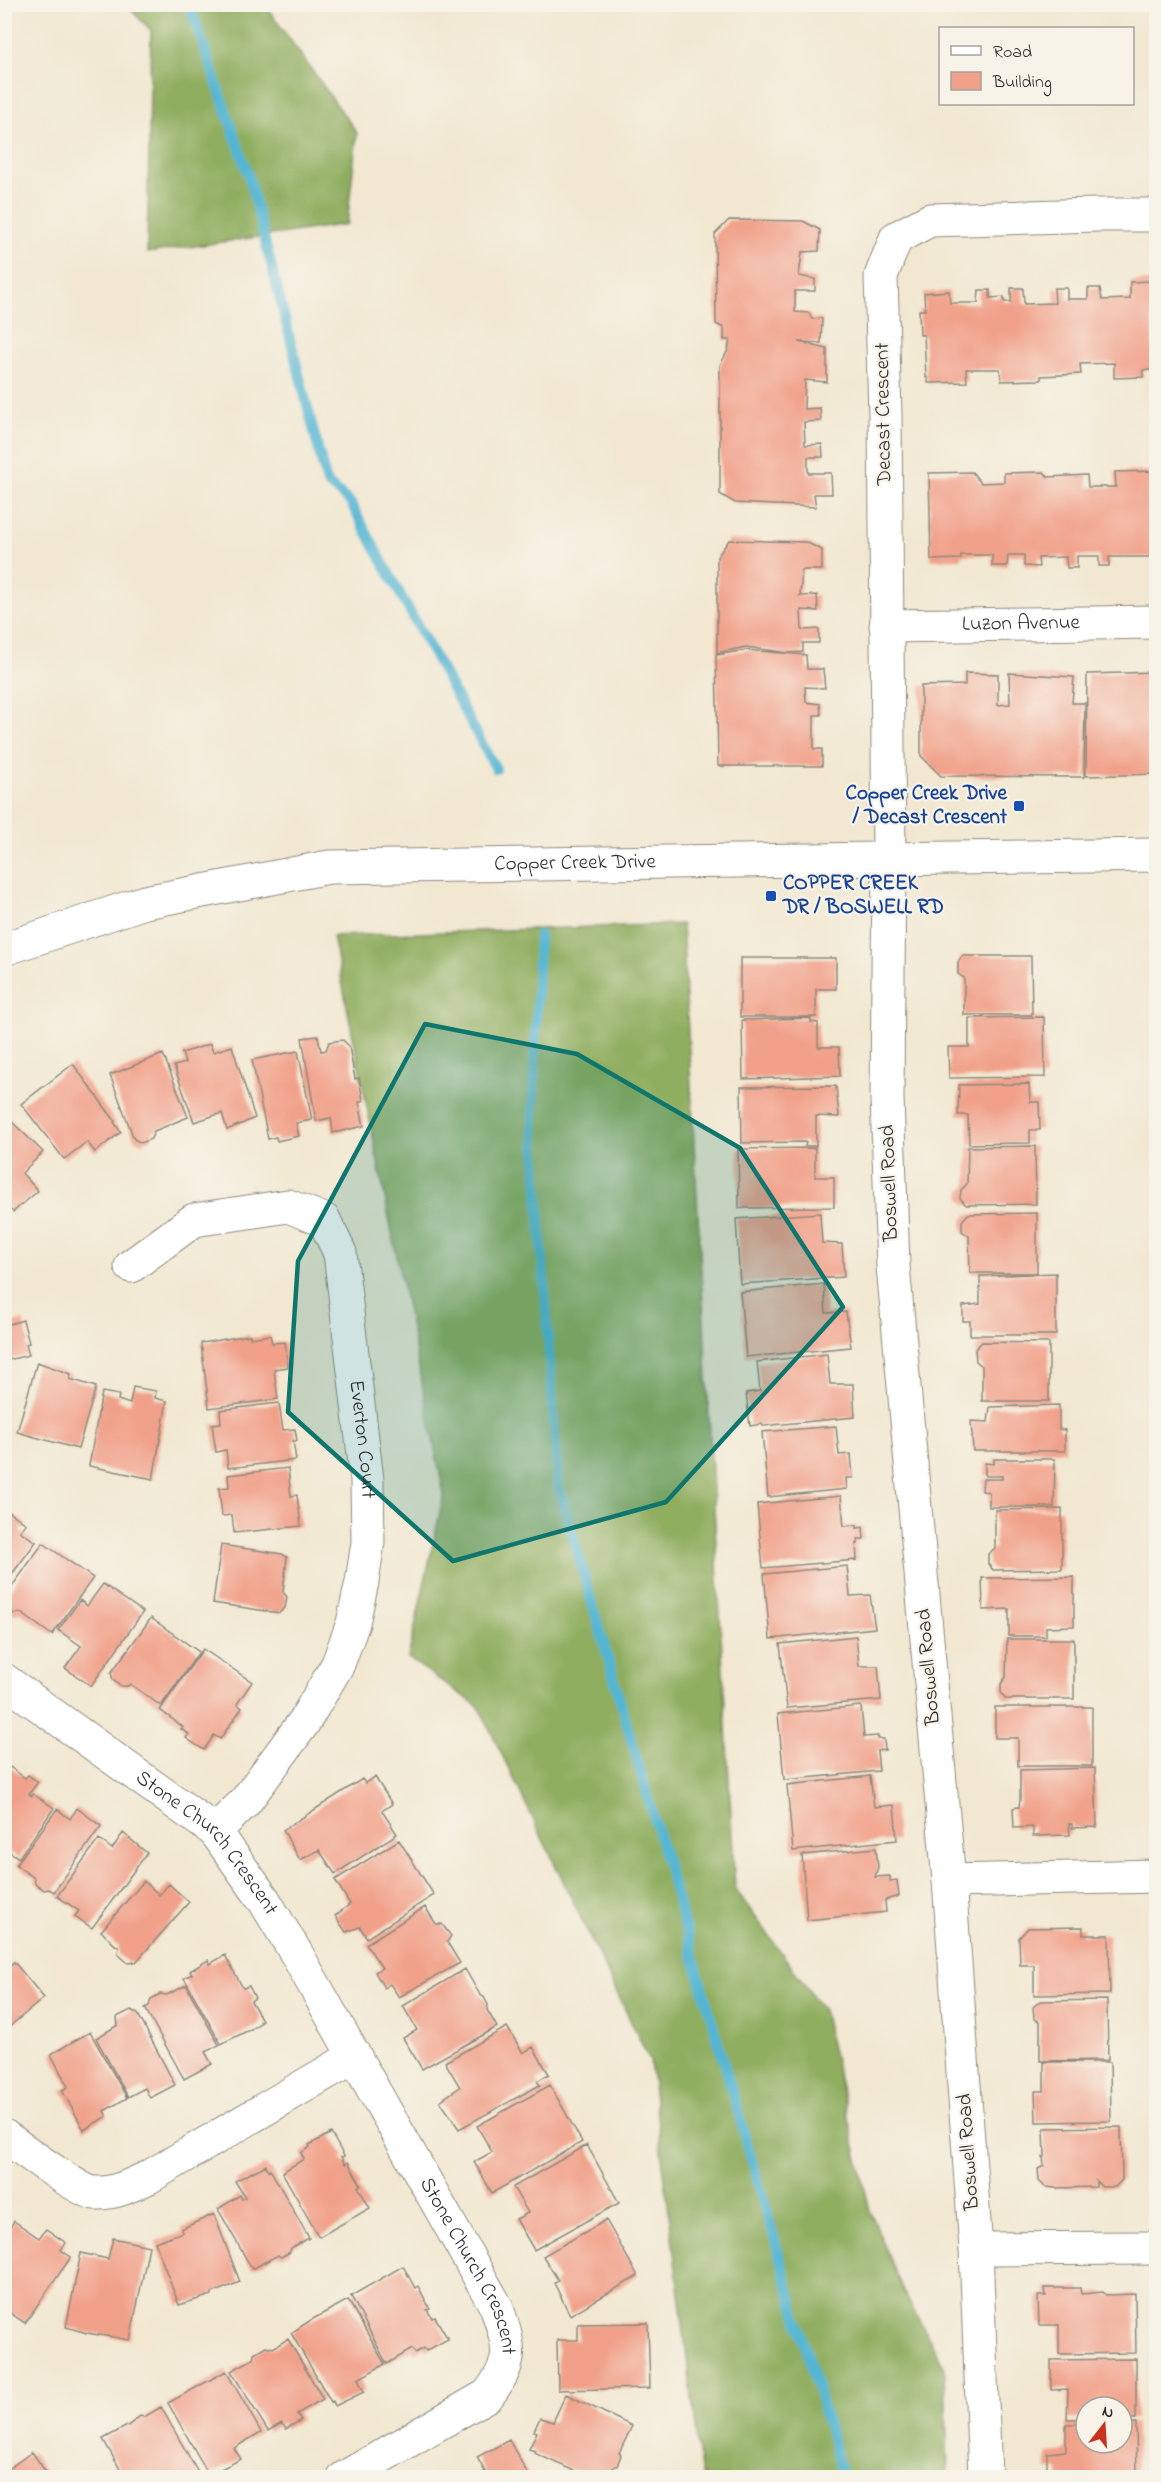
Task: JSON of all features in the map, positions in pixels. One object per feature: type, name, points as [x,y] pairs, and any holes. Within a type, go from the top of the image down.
[{"type":"street","name":"Decast Crescent","points":[[889,857],[885,415],[881,276],[896,238],[930,220],[1156,215]]},
{"type":"street","name":"Luzon Avenue","points":[[886,626],[1156,622]]},
{"type":"street","name":"Copper Creek Drive","points":[[4,949],[145,902],[329,867],[889,857],[1156,855]]},
{"type":"street","name":"Boswell Road","points":[[889,857],[887,1098],[893,1266],[949,1881],[976,2248],[985,2478]]},
{"type":"street","name":"Everton Court","points":[[131,1266],[194,1220],[288,1206],[324,1220],[340,1253],[367,1480],[368,1542],[362,1582],[353,1623],[338,1664],[304,1722],[245,1802],[215,1831]]},
{"type":"street","name":"Stone Church Crescent","points":[[4,1680],[215,1831],[264,1900],[497,2308],[509,2347],[504,2374],[488,2395],[344,2478]]},
{"type":"street","points":[[949,1881],[1156,1876]]},
{"type":"street","points":[[4,2136],[56,2172],[94,2193],[123,2189],[149,2177],[355,2056]]},
{"type":"street","points":[[976,2248],[1156,2248]]},
{"type":"highlighted area","points":[[425,1024],[577,1054],[740,1148],[843,1307],[666,1502],[453,1561],[288,1412],[298,1261]]},
{"type":"green space","points":[[126,5],[265,5],[357,133],[347,224],[147,253],[151,30]]},
{"type":"green space","points":[[682,924],[735,1889],[823,2010],[870,2211],[904,2293],[945,2368],[948,2477],[702,2477],[650,2061],[479,1707],[408,1658],[444,1494],[333,936]]},
{"type":"building","points":[[729,220],[803,221],[820,230],[819,251],[802,252],[799,276],[815,279],[815,291],[795,291],[795,312],[809,313],[812,319],[822,318],[821,343],[799,342],[827,349],[827,382],[805,380],[804,409],[820,408],[821,421],[804,422],[805,445],[822,444],[823,457],[808,457],[808,473],[831,473],[832,494],[814,494],[816,507],[735,503],[720,494],[720,365],[728,350],[730,340],[724,340],[724,328],[716,324],[715,234]]},
{"type":"building","points":[[1151,281],[1154,370],[1143,370],[1143,377],[1114,378],[1114,363],[1080,364],[1081,374],[1041,376],[1041,380],[1001,381],[1000,369],[966,369],[967,382],[928,383],[924,335],[920,335],[919,310],[925,310],[924,293],[949,291],[950,303],[978,303],[979,290],[990,290],[990,298],[1004,297],[1004,302],[1011,302],[1011,288],[1023,288],[1024,304],[1055,303],[1054,288],[1067,288],[1067,299],[1088,299],[1088,288],[1100,288],[1102,300],[1130,299],[1130,282]]},
{"type":"building","points":[[1156,471],[1156,557],[1109,557],[1109,566],[1099,566],[1099,556],[1077,556],[1077,568],[1067,568],[1066,557],[1038,558],[1039,567],[1024,566],[1024,555],[1008,555],[1007,566],[992,566],[992,555],[961,555],[961,559],[931,560],[929,473],[972,472],[981,483],[1004,482],[1004,473],[1044,472],[1048,477],[1087,475],[1088,487],[1116,487],[1115,472]]},
{"type":"building","points":[[729,540],[806,542],[822,550],[822,570],[802,570],[800,596],[817,595],[818,611],[801,610],[802,630],[819,629],[819,643],[803,643],[803,652],[788,653],[746,647],[717,653],[717,557]]},
{"type":"building","points":[[746,650],[806,655],[807,669],[823,669],[825,688],[805,687],[806,702],[820,704],[821,715],[814,715],[814,749],[822,749],[822,766],[718,766],[716,655]]},
{"type":"building","points":[[1156,672],[1156,774],[1086,776],[1087,674]]},
{"type":"building","points":[[965,673],[998,674],[998,705],[1010,704],[1009,673],[1074,677],[1072,703],[1085,703],[1084,777],[941,776],[921,756],[921,686],[965,685]]},
{"type":"building","points":[[962,956],[1031,956],[1032,1015],[964,1015],[964,978],[958,974],[958,962]]},
{"type":"building","points":[[740,958],[836,958],[836,989],[816,989],[816,1017],[740,1017]]},
{"type":"building","points":[[1044,1017],[1045,1077],[949,1078],[948,1047],[969,1047],[969,1018]]},
{"type":"building","points":[[811,1018],[811,1022],[818,1023],[818,1047],[839,1047],[840,1076],[743,1079],[742,1020]]},
{"type":"building","points":[[318,1036],[321,1051],[326,1050],[329,1042],[343,1040],[349,1046],[355,1079],[359,1078],[363,1101],[359,1102],[364,1126],[333,1133],[331,1118],[316,1121],[302,1038]]},
{"type":"building","points":[[210,1044],[213,1052],[232,1046],[255,1118],[227,1130],[222,1113],[194,1122],[174,1066],[185,1063],[182,1053]]},
{"type":"building","points":[[298,1051],[312,1120],[296,1123],[299,1136],[277,1141],[276,1137],[268,1139],[252,1060]]},
{"type":"building","points":[[163,1054],[188,1117],[154,1131],[151,1139],[141,1143],[134,1139],[110,1075]]},
{"type":"building","points":[[73,1064],[121,1132],[95,1152],[87,1142],[64,1159],[21,1104]]},
{"type":"building","points":[[1029,1084],[1030,1102],[1039,1102],[1040,1130],[1030,1130],[1030,1143],[969,1144],[968,1115],[958,1115],[959,1085]]},
{"type":"building","points":[[836,1086],[839,1117],[816,1116],[816,1146],[805,1146],[806,1142],[742,1143],[741,1087]]},
{"type":"building","points":[[4,1114],[43,1152],[22,1173],[38,1191],[13,1212],[4,1204]]},
{"type":"building","points":[[1035,1146],[1036,1204],[966,1205],[960,1198],[961,1190],[967,1184],[968,1147]]},
{"type":"building","points":[[815,1148],[815,1177],[834,1177],[834,1207],[739,1208],[738,1149]]},
{"type":"building","points":[[820,1213],[822,1243],[842,1244],[844,1277],[740,1284],[736,1219]]},
{"type":"building","points":[[1037,1213],[1037,1273],[970,1273],[969,1236],[962,1231],[962,1221],[968,1214]]},
{"type":"building","points":[[1056,1273],[1056,1335],[970,1335],[970,1321],[963,1321],[963,1306],[980,1304],[980,1276]]},
{"type":"building","points":[[824,1284],[826,1313],[846,1312],[851,1347],[746,1357],[740,1292]]},
{"type":"building","points":[[4,1309],[9,1324],[23,1320],[29,1343],[26,1344],[29,1355],[4,1361]]},
{"type":"building","points":[[250,1335],[250,1338],[270,1335],[272,1343],[285,1342],[288,1367],[274,1369],[278,1399],[209,1408],[201,1343]]},
{"type":"building","points":[[982,1342],[1049,1343],[1049,1401],[982,1401],[982,1366],[976,1361],[975,1349]]},
{"type":"building","points":[[827,1354],[830,1384],[853,1384],[855,1417],[750,1426],[746,1393],[760,1391],[757,1362]]},
{"type":"building","points":[[37,1362],[71,1374],[70,1379],[96,1387],[78,1449],[17,1432]]},
{"type":"building","points":[[133,1387],[156,1391],[155,1398],[167,1401],[153,1479],[89,1466],[102,1392],[119,1395],[118,1400],[130,1404]]},
{"type":"building","points":[[279,1403],[283,1430],[295,1429],[297,1441],[293,1441],[296,1460],[228,1468],[226,1450],[216,1452],[212,1424],[221,1423],[220,1410]]},
{"type":"building","points":[[1059,1405],[1059,1429],[1065,1430],[1065,1451],[973,1451],[971,1421],[988,1422],[990,1407]]},
{"type":"building","points":[[836,1426],[839,1455],[851,1454],[853,1478],[846,1478],[847,1489],[768,1497],[762,1432]]},
{"type":"building","points":[[994,1459],[1055,1459],[1054,1507],[989,1507],[989,1492],[982,1491],[983,1479],[1002,1479],[1002,1476],[985,1476],[985,1463],[994,1464]]},
{"type":"building","points":[[288,1468],[291,1496],[297,1495],[301,1526],[234,1533],[232,1515],[222,1516],[219,1488],[229,1487],[228,1475]]},
{"type":"building","points":[[841,1496],[844,1526],[863,1527],[864,1539],[858,1539],[858,1544],[856,1544],[857,1560],[763,1568],[757,1504]]},
{"type":"building","points":[[4,1508],[26,1524],[20,1531],[36,1542],[4,1585]]},
{"type":"building","points":[[1062,1509],[1062,1569],[993,1570],[988,1564],[988,1554],[995,1548],[995,1510]]},
{"type":"building","points":[[43,1543],[93,1578],[52,1635],[21,1613],[14,1614],[5,1605],[11,1588]]},
{"type":"building","points":[[221,1545],[282,1554],[287,1557],[283,1592],[287,1597],[285,1608],[279,1613],[213,1603]]},
{"type":"building","points":[[847,1566],[850,1596],[870,1595],[875,1628],[770,1639],[764,1574]]},
{"type":"building","points":[[1074,1577],[1074,1626],[1046,1627],[1046,1636],[1009,1636],[1009,1609],[983,1610],[982,1578]]},
{"type":"building","points":[[103,1584],[143,1612],[91,1686],[65,1668],[81,1646],[58,1630],[80,1600],[87,1606]]},
{"type":"building","points":[[151,1618],[199,1652],[161,1706],[130,1684],[120,1686],[113,1680],[111,1673]]},
{"type":"building","points":[[856,1636],[859,1666],[878,1666],[881,1700],[787,1708],[780,1644]]},
{"type":"building","points":[[1007,1639],[1074,1639],[1074,1699],[1005,1699],[1001,1692],[1001,1684],[1006,1677]]},
{"type":"building","points":[[203,1649],[252,1682],[237,1704],[242,1708],[220,1739],[214,1735],[204,1750],[186,1738],[189,1734],[181,1729],[183,1727],[160,1710]]},
{"type":"building","points":[[861,1706],[864,1737],[878,1736],[878,1739],[884,1739],[885,1750],[877,1751],[879,1771],[784,1780],[778,1714]]},
{"type":"building","points":[[995,1707],[1092,1707],[1092,1766],[1018,1766],[1018,1738],[995,1738]]},
{"type":"building","points":[[10,1767],[25,1778],[28,1775],[38,1782],[29,1794],[32,1796],[33,1794],[54,1808],[19,1858],[8,1851],[4,1856],[4,1774]]},
{"type":"building","points":[[1095,1768],[1097,1827],[1072,1828],[1072,1824],[1069,1824],[1070,1835],[1033,1836],[1033,1827],[1014,1828],[1013,1808],[1019,1807],[1020,1770]]},
{"type":"building","points":[[870,1776],[874,1807],[894,1805],[897,1840],[793,1851],[787,1785]]},
{"type":"building","points":[[375,1777],[392,1804],[382,1811],[397,1834],[335,1874],[319,1850],[300,1860],[283,1830],[362,1779],[365,1783]]},
{"type":"building","points":[[77,1808],[101,1826],[54,1892],[49,1889],[44,1890],[35,1883],[34,1878],[16,1865],[57,1809],[70,1819]]},
{"type":"building","points":[[123,1833],[147,1853],[92,1928],[75,1916],[79,1911],[57,1896],[99,1839],[112,1849]]},
{"type":"building","points":[[399,1840],[434,1895],[367,1938],[360,1927],[346,1932],[335,1916],[350,1904],[335,1880]]},
{"type":"building","points":[[876,1848],[878,1867],[875,1877],[890,1876],[890,1881],[897,1880],[899,1896],[885,1900],[886,1912],[807,1920],[802,1855]]},
{"type":"building","points":[[144,1881],[159,1895],[169,1884],[189,1902],[136,1962],[128,1963],[118,1954],[119,1946],[101,1931]]},
{"type":"building","points":[[425,1907],[436,1924],[442,1924],[451,1936],[447,1942],[460,1963],[399,1997],[390,1984],[384,1988],[375,1972],[382,1968],[366,1944]]},
{"type":"building","points":[[1083,1927],[1083,1935],[1109,1935],[1110,1994],[1034,1995],[1034,1965],[1020,1965],[1019,1938],[1028,1928]]},
{"type":"building","points":[[225,1955],[243,1988],[249,1986],[255,1998],[251,2001],[262,2020],[251,2029],[221,2044],[184,1978],[192,1974],[190,1971],[208,1960],[210,1964]]},
{"type":"building","points":[[14,1962],[44,1998],[4,2031],[4,1970]]},
{"type":"building","points":[[465,1969],[480,1995],[484,1997],[488,2005],[487,2010],[497,2027],[422,2069],[403,2038],[417,2030],[403,2006]]},
{"type":"building","points":[[186,1985],[219,2045],[205,2052],[212,2064],[184,2079],[145,2008],[149,2006],[151,1999],[160,1994],[167,1995]]},
{"type":"building","points":[[1107,2000],[1108,2060],[1040,2061],[1040,2022],[1034,2018],[1033,2007],[1040,2001]]},
{"type":"building","points":[[131,2010],[138,2014],[175,2085],[150,2098],[145,2088],[128,2097],[96,2038],[118,2025],[117,2017]]},
{"type":"building","points":[[507,2027],[523,2053],[533,2047],[549,2074],[537,2081],[540,2085],[459,2129],[440,2101],[460,2087],[445,2062]]},
{"type":"building","points":[[90,2032],[127,2098],[104,2111],[107,2116],[84,2130],[62,2090],[68,2087],[51,2054]]},
{"type":"building","points":[[1044,2062],[1110,2062],[1111,2121],[1036,2122],[1035,2091],[1044,2091]]},
{"type":"building","points":[[550,2085],[582,2142],[492,2193],[474,2162],[492,2152],[477,2126]]},
{"type":"building","points":[[1121,2127],[1122,2180],[1115,2187],[1102,2187],[1096,2181],[1096,2187],[1056,2188],[1045,2187],[1039,2181],[1038,2169],[1044,2166],[1043,2157],[1045,2157],[1044,2128]]},
{"type":"building","points":[[331,2133],[344,2156],[341,2157],[345,2164],[348,2162],[361,2185],[358,2187],[370,2208],[319,2237],[282,2172],[304,2159],[301,2153],[310,2147],[309,2145]]},
{"type":"building","points":[[587,2145],[619,2203],[534,2250],[516,2219],[528,2213],[513,2187]]},
{"type":"building","points":[[266,2165],[309,2238],[291,2248],[290,2252],[281,2257],[278,2255],[252,2269],[218,2209],[240,2195],[242,2199],[245,2197],[235,2181]]},
{"type":"building","points":[[214,2214],[240,2282],[212,2293],[212,2295],[179,2305],[155,2242],[183,2232],[181,2229]]},
{"type":"building","points":[[606,2220],[638,2276],[570,2315],[554,2283],[558,2280],[543,2256]]},
{"type":"building","points":[[14,2221],[39,2238],[46,2229],[66,2243],[61,2250],[71,2257],[25,2323],[4,2309],[4,2236]]},
{"type":"building","points":[[113,2238],[149,2246],[130,2340],[66,2327],[81,2253],[108,2259]]},
{"type":"building","points":[[403,2266],[415,2288],[418,2286],[430,2309],[427,2310],[432,2318],[435,2317],[448,2339],[426,2351],[424,2348],[415,2353],[412,2349],[387,2364],[351,2296]]},
{"type":"building","points":[[1045,2288],[1080,2288],[1081,2294],[1103,2292],[1106,2295],[1135,2294],[1136,2353],[1059,2354],[1059,2325],[1039,2325],[1038,2296],[1046,2296]]},
{"type":"building","points":[[348,2300],[385,2364],[358,2379],[364,2392],[335,2406],[291,2333]]},
{"type":"building","points":[[648,2323],[650,2388],[558,2390],[557,2340],[578,2340],[578,2324]]},
{"type":"building","points":[[288,2339],[323,2399],[297,2414],[301,2420],[286,2429],[282,2423],[268,2431],[231,2371],[253,2359],[254,2353],[266,2346],[273,2348]]},
{"type":"building","points":[[1136,2359],[1136,2419],[1134,2419],[1134,2395],[1074,2395],[1074,2419],[1067,2419],[1068,2389],[1051,2390],[1051,2360]]},
{"type":"building","points":[[226,2371],[261,2432],[234,2448],[241,2459],[209,2475],[168,2403]]},
{"type":"building","points":[[566,2394],[632,2426],[619,2453],[621,2455],[617,2466],[614,2466],[609,2478],[590,2478],[529,2449],[537,2432],[534,2431],[540,2418],[553,2422]]},
{"type":"building","points":[[161,2407],[200,2476],[198,2478],[125,2478],[103,2439],[129,2425],[140,2416],[144,2417]]},
{"type":"building","points":[[1134,2423],[1136,2423],[1137,2478],[1059,2478],[1059,2470],[1047,2470],[1047,2453],[1066,2451],[1066,2424],[1074,2424],[1074,2455],[1134,2455]]},
{"type":"building","points":[[509,2440],[530,2478],[472,2478],[485,2472],[477,2457]]},
{"type":"building","points":[[32,2452],[50,2478],[4,2478],[4,2472]]},
{"type":"waterway","points":[[189,4],[248,174],[327,483],[350,502],[496,769]]},
{"type":"waterway","points":[[539,934],[533,1116],[558,1484],[843,2478]]},
{"type":"place","name":"Copper Creek Drive / Decast Crescent","points":[[1019,806]]},
{"type":"place","name":"COPPER CREEK DR / BOSWELL RD","points":[[771,896]]}]
